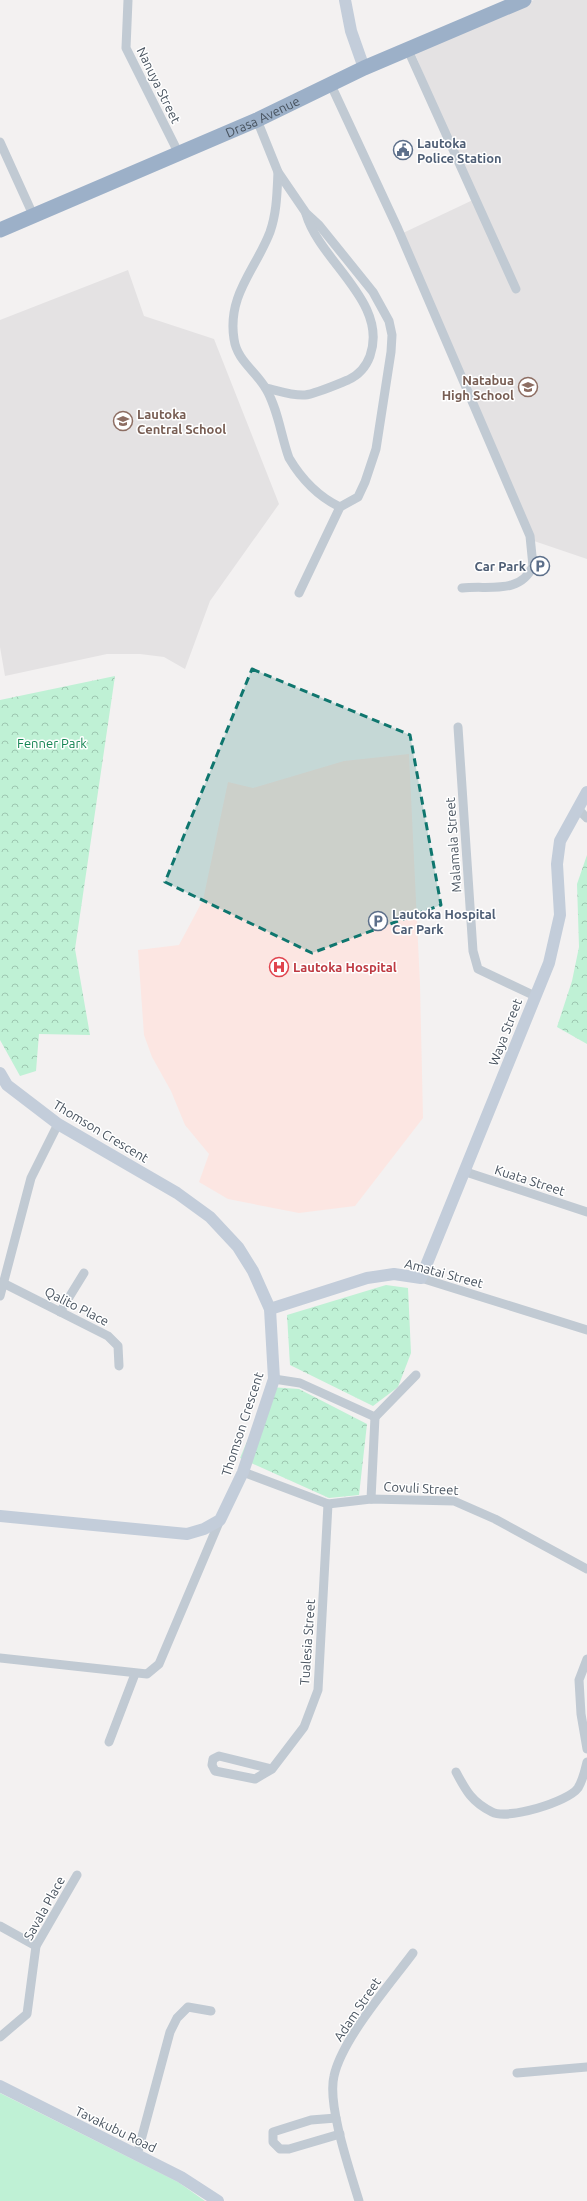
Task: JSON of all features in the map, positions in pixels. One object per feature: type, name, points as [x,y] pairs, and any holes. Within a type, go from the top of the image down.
[{"type":"highway","name":"Drasa Avenue","points":[[0,230],[34,217],[257,120],[364,68],[524,0]]},
{"type":"main road","points":[[345,0],[351,31],[364,68]]},
{"type":"main road","name":"Waya Street","points":[[422,1278],[549,963],[560,915],[557,864],[560,840],[587,792]]},
{"type":"main road","name":"Thomson Crescent","points":[[0,1073],[7,1085],[58,1124],[177,1193],[210,1217],[238,1247],[252,1271],[270,1309],[274,1379],[243,1472],[220,1520]]},
{"type":"main road","name":"Amatai Street","points":[[270,1309],[368,1278],[394,1274],[422,1278]]},
{"type":"main road","points":[[0,1516],[187,1534],[204,1529],[220,1520]]},
{"type":"main road","name":"Tavakubu Road","points":[[0,2086],[181,2177],[218,2201]]},
{"type":"street","name":"Nanuya Street","points":[[128,0],[126,48],[179,154]]},
{"type":"street","points":[[408,50],[516,289]]},
{"type":"street","points":[[330,85],[401,236],[531,541],[533,566],[528,576],[519,583],[505,588],[462,588]]},
{"type":"street","points":[[257,120],[278,172],[306,213],[319,226],[373,292],[389,321],[392,334],[392,352],[376,449],[365,482],[358,497],[340,507],[299,593]]},
{"type":"street","points":[[0,142],[34,217]]},
{"type":"street","points":[[278,172],[275,217],[260,254],[236,299],[233,318],[234,340],[241,358],[266,388],[289,458],[295,468],[321,498],[340,507]]},
{"type":"street","points":[[266,388],[305,395],[317,392],[356,376],[367,362],[372,350],[373,326],[367,310],[358,293],[310,229],[306,213]]},
{"type":"street","name":"Malamala Street","points":[[458,727],[473,951],[478,969],[535,996]]},
{"type":"street","points":[[577,808],[587,818]]},
{"type":"street","points":[[0,1296],[31,1178],[58,1124]]},
{"type":"street","name":"Kuata Street","points":[[466,1172],[587,1212]]},
{"type":"street","points":[[60,1312],[84,1273]]},
{"type":"street","name":"Amatai Street","points":[[422,1278],[587,1330]]},
{"type":"street","name":"Qalito Place","points":[[3,1283],[115,1341],[120,1352],[119,1366]]},
{"type":"street","points":[[371,1499],[375,1417],[416,1375]]},
{"type":"street","points":[[274,1379],[300,1383],[375,1417]]},
{"type":"street","name":"Covuli Street","points":[[243,1472],[328,1504],[371,1499],[454,1501],[465,1504],[587,1569]]},
{"type":"street","name":"Tualesia Street","points":[[272,1769],[219,1756],[213,1759],[212,1765],[215,1771],[255,1779],[272,1769],[304,1727],[318,1690],[328,1504]]},
{"type":"street","points":[[0,1658],[135,1674],[147,1674],[159,1664],[220,1520]]},
{"type":"street","points":[[587,1659],[579,1680],[581,1714],[587,1749]]},
{"type":"street","points":[[109,1742],[135,1674]]},
{"type":"street","points":[[456,1772],[468,1795],[494,1813],[514,1812],[533,1810],[554,1804],[578,1789],[587,1762]]},
{"type":"street","name":"Savala Place","points":[[0,2037],[27,2014],[36,1946],[77,1875]]},
{"type":"street","points":[[0,1926],[36,1946]]},
{"type":"street","name":"Adam Street","points":[[359,2201],[336,2118],[334,2076],[350,2039],[413,1953]]},
{"type":"street","points":[[137,2155],[164,2049],[177,2018],[188,2007],[211,2011]]},
{"type":"street","points":[[517,2073],[587,2067]]},
{"type":"street","points":[[336,2118],[311,2120],[273,2132],[273,2142],[280,2149],[289,2149],[340,2134]]},
{"type":"highlighted area","points":[[252,669],[410,735],[441,905],[312,953],[165,882]]},
{"type":"shaded area","name":"Natabua High School","points":[[534,0],[587,0],[587,559],[534,541],[403,233],[475,199],[413,49]]},
{"type":"shaded area","name":"Lautoka Central School","points":[[128,270],[144,316],[214,339],[279,504],[210,601],[185,669],[164,657],[140,654],[107,654],[5,676],[0,647],[0,320]]},
{"type":"shaded area","name":"Lautoka Hospital","points":[[409,754],[420,984],[423,1118],[355,1206],[299,1213],[228,1199],[199,1182],[209,1154],[185,1125],[171,1091],[152,1057],[144,1035],[138,950],[179,945],[203,900],[228,782],[253,788],[344,761]]},
{"type":"green space","name":"Fenner Park","points":[[115,676],[75,949],[90,1035],[39,1034],[36,1071],[20,1076],[0,1040],[0,700]]},
{"type":"green space","points":[[587,855],[587,1044],[557,1027],[572,981],[579,947],[577,884]]},
{"type":"green space","points":[[386,1285],[408,1288],[411,1353],[398,1387],[373,1406],[290,1365],[287,1315]]},
{"type":"green space","points":[[270,1387],[299,1389],[367,1424],[359,1495],[329,1498],[240,1458]]},
{"type":"green space","points":[[0,2093],[178,2182],[205,2201],[0,2201]]},
{"type":"place","name":"Lautoka Police Station","points":[[403,150]]},
{"type":"place","name":"Natabua High School","points":[[528,387]]},
{"type":"place","name":"Lautoka Central School","points":[[123,421]]},
{"type":"place","name":"Car Park","points":[[540,566]]},
{"type":"place","name":"Lautoka Hospital Car Park","points":[[378,921]]},
{"type":"place","name":"Lautoka Hospital","points":[[279,967]]}]
